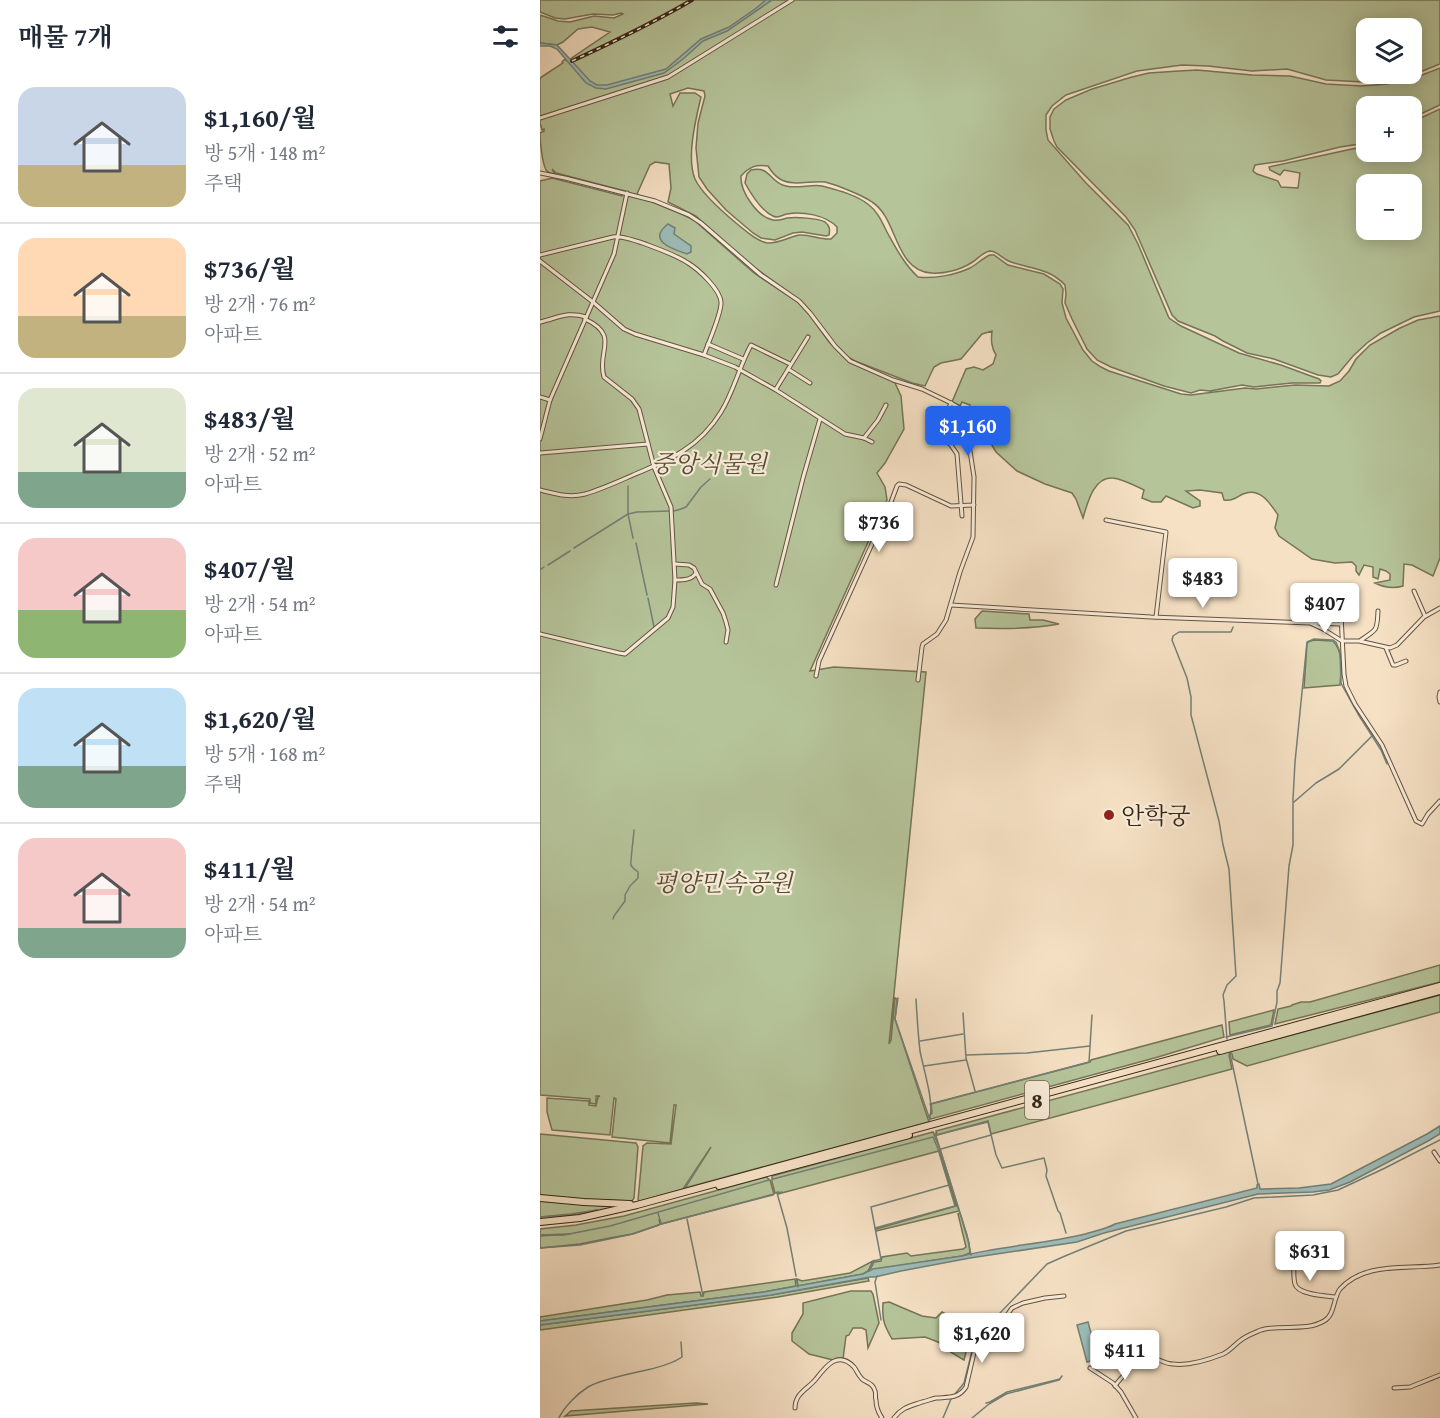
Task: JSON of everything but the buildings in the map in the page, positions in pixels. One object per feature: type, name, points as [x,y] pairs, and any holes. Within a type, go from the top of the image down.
[{"type":"highway","name":"8","points":[[540,1223],[580,1218],[637,1204],[1440,986]]},
{"type":"highway","name":"8","points":[[540,1223],[584,1221],[650,1205],[1440,991]]},
{"type":"highway","points":[[540,1198],[637,1204]]},
{"type":"street","points":[[540,118],[668,77],[792,0]]},
{"type":"street","points":[[540,173],[627,194],[683,212],[701,223],[761,275],[799,301],[834,346],[850,362],[922,389],[961,409],[965,416],[974,477],[973,537],[946,620],[941,629],[922,647],[918,680]]},
{"type":"street","points":[[540,439],[550,400],[614,254],[627,194]]},
{"type":"street","points":[[540,255],[618,236],[687,262],[711,283],[719,293],[721,303],[704,355]]},
{"type":"street","points":[[540,261],[593,302],[620,327],[740,369],[845,434],[872,442]]},
{"type":"street","points":[[540,322],[568,314],[577,314],[599,326],[606,345],[602,368],[604,377],[627,394],[636,404],[642,418],[654,467],[671,507],[675,564],[674,602],[670,615],[627,653],[540,634]]},
{"type":"street","points":[[776,390],[808,337]]},
{"type":"street","points":[[708,344],[743,359]]},
{"type":"street","points":[[540,490],[574,496],[601,489],[654,467],[686,450],[712,425],[720,413],[751,345],[790,364]]},
{"type":"street","points":[[788,369],[810,383]]},
{"type":"street","points":[[540,397],[550,400]]},
{"type":"street","points":[[951,403],[938,434],[951,445],[957,454],[962,516]]},
{"type":"street","points":[[864,438],[886,405]]},
{"type":"street","points":[[776,585],[820,418]]},
{"type":"street","points":[[540,453],[648,444]]},
{"type":"street","points":[[816,676],[819,661],[897,486],[906,485],[951,506],[974,505]]},
{"type":"street","points":[[1106,520],[1166,532],[1156,617]]},
{"type":"street","points":[[675,564],[689,565],[694,568],[702,584],[710,589],[723,614],[728,630],[726,642]]},
{"type":"street","points":[[675,580],[691,578],[696,573]]},
{"type":"street","points":[[1309,588],[1327,588],[1338,592],[1340,596],[1341,641],[1346,686],[1382,745],[1416,821],[1422,824],[1440,801]]},
{"type":"street","points":[[1414,591],[1425,616]]},
{"type":"street","points":[[951,605],[1156,617],[1341,624]]},
{"type":"street","points":[[1310,623],[1323,628],[1341,641],[1359,640],[1386,648],[1397,645],[1425,616],[1440,608]]},
{"type":"street","points":[[1359,640],[1369,635],[1377,627],[1378,611]]},
{"type":"street","points":[[1386,648],[1393,665],[1406,661]]},
{"type":"street","points":[[1440,692],[1440,702]]},
{"type":"street","points":[[1434,1152],[1440,1161]]},
{"type":"street","points":[[1294,1259],[1297,1289],[1336,1297]]},
{"type":"street","points":[[1115,1386],[1133,1362],[1142,1356],[1173,1364],[1196,1362],[1224,1354],[1242,1339],[1261,1331],[1275,1328],[1308,1327],[1327,1320],[1331,1315],[1337,1293],[1352,1279],[1368,1272],[1380,1269],[1440,1265]]},
{"type":"street","points":[[894,1418],[899,1411],[907,1407],[930,1399],[954,1397],[962,1393],[966,1388],[976,1344],[989,1328],[1007,1315],[1012,1308],[1023,1303],[1064,1296]]},
{"type":"street","points":[[795,1408],[798,1396],[810,1386],[826,1366],[834,1361],[843,1360],[855,1368],[860,1377],[874,1387],[877,1410],[882,1418]]},
{"type":"street","points":[[1090,1368],[1121,1392],[1136,1418]]},
{"type":"street","points":[[1394,1388],[1410,1387],[1440,1375]]},
{"type":"green space","points":[[540,0],[1440,0],[1440,64],[1422,71],[1422,18],[1356,18],[1356,82],[1326,80],[1287,69],[1252,71],[1182,65],[1137,71],[1066,95],[1052,106],[1046,115],[1048,140],[1128,225],[1169,318],[1239,353],[1319,379],[1320,383],[1254,387],[1242,385],[1191,393],[1111,367],[1097,360],[1087,349],[1065,303],[1065,285],[1053,275],[1008,261],[991,251],[985,252],[973,262],[952,271],[931,273],[919,270],[903,253],[887,219],[872,202],[849,190],[825,182],[785,181],[764,165],[753,167],[741,176],[746,196],[761,214],[773,220],[796,218],[822,221],[828,225],[830,231],[826,236],[802,232],[775,240],[761,238],[726,210],[699,177],[696,148],[704,91],[688,88],[670,94],[673,106],[680,93],[695,93],[701,97],[691,160],[695,179],[714,203],[755,238],[767,243],[799,235],[831,239],[837,233],[837,227],[827,219],[814,215],[793,213],[777,217],[769,214],[757,202],[745,183],[747,174],[751,170],[762,170],[776,182],[786,186],[822,186],[847,193],[864,201],[875,211],[901,256],[918,277],[938,277],[958,273],[990,255],[994,255],[1008,265],[1044,274],[1060,284],[1063,289],[1062,303],[1066,318],[1083,350],[1092,361],[1109,371],[1181,394],[1295,385],[1329,386],[1340,381],[1370,345],[1418,320],[1440,316],[1440,558],[1433,576],[1412,565],[1404,564],[1403,586],[1392,588],[1382,586],[1375,583],[1390,580],[1390,574],[1386,571],[1380,569],[1378,579],[1373,577],[1373,567],[1364,565],[1359,575],[1352,562],[1335,563],[1312,559],[1279,536],[1275,528],[1278,515],[1272,506],[1264,497],[1249,492],[1234,499],[1224,500],[1222,493],[1186,491],[1200,501],[1200,506],[1193,508],[1166,496],[1161,502],[1152,502],[1142,498],[1144,490],[1141,488],[1119,479],[1105,479],[1092,493],[1083,518],[1072,493],[1017,471],[996,452],[979,423],[968,411],[970,405],[962,402],[960,406],[952,402],[966,369],[974,367],[983,370],[993,364],[996,355],[992,343],[992,331],[982,334],[961,359],[941,363],[934,367],[925,386],[855,361],[846,356],[832,341],[800,300],[744,260],[696,216],[668,202],[671,188],[669,164],[655,162],[650,165],[637,194],[695,221],[754,273],[799,303],[829,342],[849,362],[891,380],[895,383],[901,396],[904,429],[877,473],[885,487],[887,500],[810,671],[834,667],[926,672],[889,1044],[895,998],[897,999],[895,1019],[929,1122],[685,1188],[711,1147],[683,1189],[640,1201],[638,1200],[643,1146],[647,1143],[671,1144],[676,1105],[674,1105],[670,1143],[612,1137],[616,1099],[614,1098],[610,1135],[552,1130],[547,1112],[547,1098],[589,1101],[589,1105],[596,1106],[600,1096],[596,1096],[596,1104],[590,1103],[590,1099],[540,1095],[540,181],[552,178],[622,196],[625,191],[556,173],[552,169],[555,174],[548,172],[543,162],[540,133],[544,129],[542,130],[540,123],[540,78],[563,63],[565,59],[567,61],[610,32],[592,27],[578,29],[557,45],[540,43],[540,15],[570,22],[594,16],[614,18],[623,14],[593,14],[565,19],[540,12]]},
{"type":"green space","points":[[1440,68],[1440,105],[1422,113],[1422,96],[1356,96],[1356,145],[1255,165],[1253,171],[1278,181],[1281,187],[1298,188],[1300,173],[1284,170],[1280,175],[1270,170],[1269,167],[1356,148],[1356,162],[1422,162],[1422,117],[1440,109],[1440,311],[1414,317],[1381,333],[1353,356],[1338,374],[1331,377],[1247,353],[1215,336],[1178,321],[1172,315],[1135,230],[1126,217],[1057,147],[1050,129],[1050,117],[1054,109],[1066,100],[1092,89],[1149,73],[1197,70],[1290,76],[1326,84],[1362,86],[1422,84],[1422,75]]},
{"type":"green space","points":[[982,611],[1029,614],[1030,620],[1059,624],[1018,628],[976,628],[975,619]]},
{"type":"green space","points":[[1314,640],[1333,641],[1336,645],[1341,662],[1340,685],[1304,688],[1307,644]]},
{"type":"green space","points":[[1440,965],[1440,982],[1275,1024],[1278,1009]]},
{"type":"green space","points":[[1440,995],[1440,1012],[1247,1066],[1233,1059],[1230,1052],[1232,1069],[991,1134],[988,1121],[937,1135],[936,1131]]},
{"type":"green space","points":[[1274,1010],[1271,1025],[1230,1035],[1229,1022]]},
{"type":"green space","points":[[1222,1025],[1224,1037],[931,1119],[929,1116],[932,1113],[931,1104]]},
{"type":"green space","points":[[933,1132],[959,1211],[876,1231],[876,1229],[956,1206],[939,1151],[775,1193],[772,1176]]},
{"type":"green space","points":[[540,1134],[636,1143],[638,1147],[632,1201],[540,1196]]},
{"type":"green space","points":[[766,1177],[770,1180],[774,1194],[661,1224],[659,1219],[659,1225],[632,1234],[580,1244],[540,1248],[540,1236],[570,1234],[540,1235],[540,1229],[624,1216]]},
{"type":"green space","points":[[540,1201],[604,1206],[613,1208],[540,1217]]},
{"type":"green space","points":[[960,1213],[970,1253],[870,1270],[874,1262],[881,1261],[882,1257],[907,1253],[911,1256],[963,1249],[966,1247],[958,1214]]},
{"type":"green space","points":[[873,1261],[868,1271],[863,1274],[798,1286],[797,1279],[802,1281],[850,1273]]},
{"type":"green space","points":[[868,1278],[869,1281],[778,1297],[540,1330],[540,1325],[771,1295]]},
{"type":"green space","points":[[795,1279],[796,1286],[764,1292],[540,1321],[540,1317],[667,1295],[700,1292],[703,1296],[704,1292]]},
{"type":"green space","points":[[851,1291],[871,1291],[873,1294],[879,1323],[868,1348],[866,1330],[862,1328],[853,1328],[846,1336],[843,1359],[833,1360],[809,1354],[792,1341],[792,1333],[803,1314],[803,1303]]},
{"type":"green space","points":[[889,1302],[922,1316],[936,1318],[942,1312],[958,1320],[970,1336],[964,1360],[938,1342],[925,1337],[892,1339],[883,1318],[883,1303]]},
{"type":"green space","points":[[708,1404],[565,1416],[571,1411]]},
{"type":"water","points":[[766,0],[772,0],[727,31],[703,41],[664,73],[606,89],[596,88],[586,83],[557,49],[540,46],[540,43],[557,45],[590,81],[597,85],[607,85],[666,69],[701,39],[729,27]]},
{"type":"water","points":[[668,224],[675,228],[674,234],[691,246],[691,252],[687,254],[664,244],[660,235]]},
{"type":"water","points":[[1440,1126],[1440,1134],[1428,1141],[1350,1182],[1329,1190],[1258,1194],[1077,1242],[970,1258],[771,1295],[540,1325],[540,1321],[764,1292],[863,1274],[873,1269],[1070,1237],[1257,1188],[1259,1184],[1260,1189],[1264,1189],[1331,1184]]},
{"type":"water","points":[[1088,1322],[1098,1359],[1087,1362],[1077,1325]]},
{"type":"waterway","points":[[674,511],[686,507],[710,479]]},
{"type":"waterway","points":[[628,486],[628,514],[633,538]]},
{"type":"waterway","points":[[574,548],[628,514],[670,511]]},
{"type":"waterway","points":[[636,543],[647,595]]},
{"type":"waterway","points":[[548,565],[570,551]]},
{"type":"waterway","points":[[540,570],[544,567]]},
{"type":"waterway","points":[[648,598],[654,627]]},
{"type":"waterway","points":[[1227,1039],[1223,995],[1227,985],[1236,976],[1229,869],[1191,715],[1191,697],[1187,678],[1172,640],[1173,636],[1179,632],[1231,632],[1233,627]]},
{"type":"waterway","points":[[1226,1037],[1272,1026],[1277,1002],[1289,866],[1293,845],[1295,762],[1307,642],[1314,639],[1336,642],[1340,652],[1341,683],[1387,764]]},
{"type":"waterway","points":[[1294,802],[1316,783],[1339,769],[1372,736]]},
{"type":"waterway","points":[[613,919],[625,901],[625,895],[630,886],[638,878],[638,872],[631,865],[634,830]]},
{"type":"waterway","points":[[898,998],[895,1019],[930,1120]]},
{"type":"waterway","points":[[916,999],[920,1051],[929,1094],[930,1116]]},
{"type":"waterway","points":[[963,1013],[966,1058],[975,1091]]},
{"type":"waterway","points":[[930,1104],[1089,1062],[1092,1015]]},
{"type":"waterway","points":[[920,1041],[963,1034]]},
{"type":"waterway","points":[[966,1055],[1027,1053],[1090,1046]]},
{"type":"waterway","points":[[1230,1053],[1258,1184]]},
{"type":"waterway","points":[[924,1066],[966,1060]]},
{"type":"waterway","points":[[936,1135],[988,1122],[996,1155],[1002,1168],[1044,1158],[1046,1176],[1066,1233]]},
{"type":"waterway","points":[[935,1133],[967,1235],[971,1255]]},
{"type":"waterway","points":[[941,1149],[991,1135]]},
{"type":"waterway","points":[[773,1179],[933,1137],[955,1206],[875,1228]]},
{"type":"waterway","points":[[943,1418],[951,1399],[964,1383],[977,1337],[1047,1264],[1126,1231],[1254,1198],[1313,1195],[1338,1190],[1440,1140]]},
{"type":"waterway","points":[[685,1187],[699,1165]]},
{"type":"waterway","points":[[540,1235],[564,1235],[610,1226],[769,1180]]},
{"type":"waterway","points":[[869,1271],[874,1261],[881,1259],[871,1207],[949,1185]]},
{"type":"waterway","points":[[777,1193],[782,1192]]},
{"type":"waterway","points":[[777,1193],[787,1228],[796,1276]]},
{"type":"waterway","points":[[540,1248],[580,1245],[633,1234],[661,1224],[773,1195]]},
{"type":"waterway","points":[[540,1217],[597,1210]]},
{"type":"waterway","points":[[658,1213],[661,1223]]},
{"type":"waterway","points":[[687,1219],[703,1296]]},
{"type":"waterway","points":[[877,1276],[875,1282],[881,1320]]},
{"type":"waterway","points":[[796,1279],[798,1287]]},
{"type":"waterway","points":[[559,1418],[575,1397],[594,1384],[663,1366],[682,1357],[681,1342]]},
{"type":"waterway","points":[[972,1418],[1006,1394],[1059,1380],[1062,1376]]},
{"type":"waterway","points":[[986,1403],[1007,1392],[1060,1379]]},
{"type":"railway","points":[[572,61],[663,17],[692,0]]},
{"type":"place","name":"안학궁","points":[[1109,815]]},
{"type":"park label","name":"중앙식물원","points":[[709,463]]},
{"type":"park label","name":"평양민속공원","points":[[723,882]]}]
